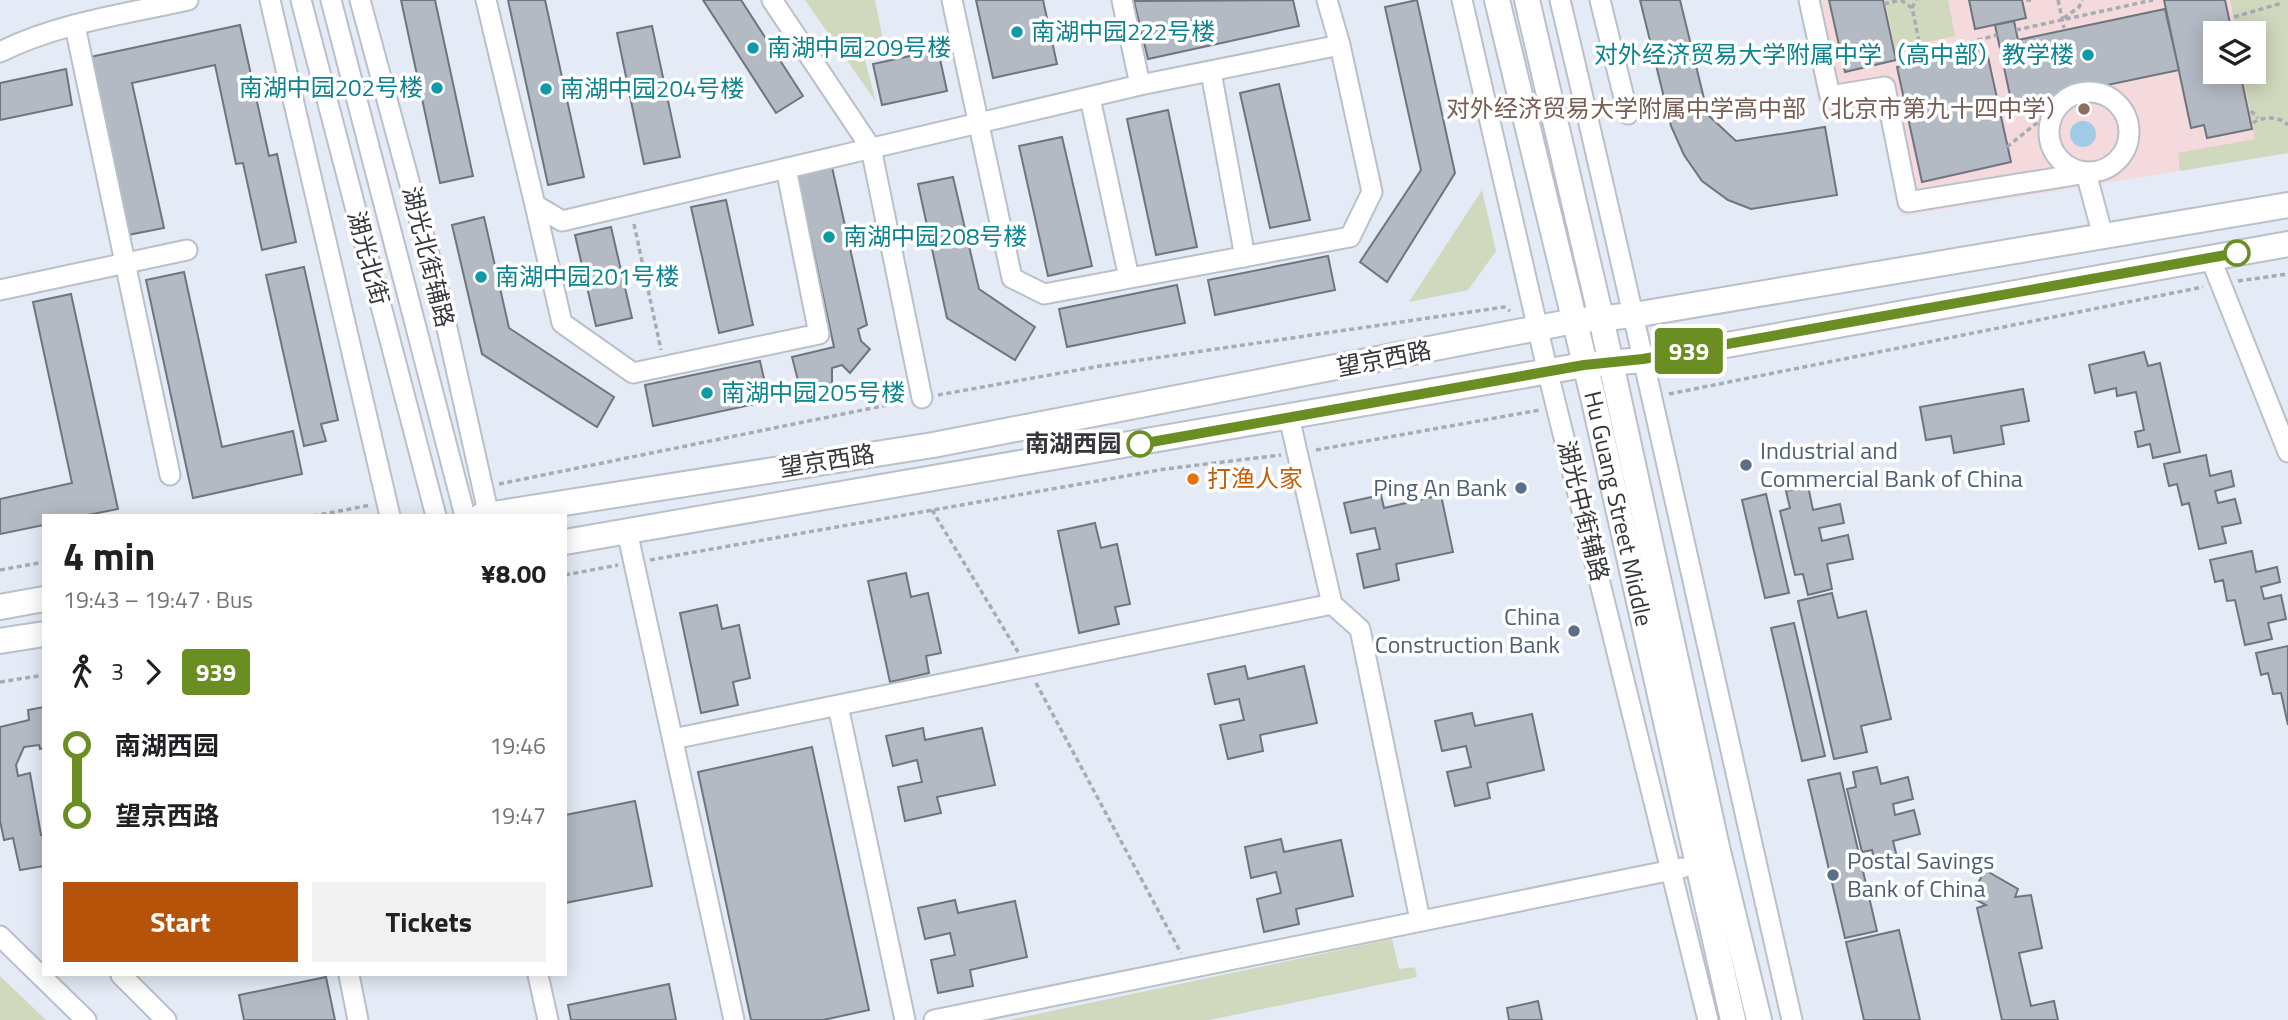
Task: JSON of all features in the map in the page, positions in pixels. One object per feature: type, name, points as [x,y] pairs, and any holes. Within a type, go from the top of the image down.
[{"type":"main road","name":"Hu Guang Street Middle","points":[[1497,0],[1574,321],[1733,1020]]},
{"type":"main road","name":"Hu Guang Street Middle","points":[[1527,0],[1611,362],[1708,807],[1759,1020]]},
{"type":"main road","name":"望京西路","points":[[499,514],[933,445],[1574,321],[1634,315],[2288,205]]},
{"type":"main road","name":"望京西路","points":[[567,542],[1584,365],[1643,359],[2288,244]]},
{"type":"main road","points":[[0,607],[42,599]]},
{"type":"main road","points":[[0,641],[42,634]]},
{"type":"street","points":[[0,52],[23,41],[75,26],[188,0]]},
{"type":"street","points":[[270,0],[390,514]]},
{"type":"street","name":"湖光北街","points":[[301,0],[435,514]]},
{"type":"street","name":"湖光北街","points":[[331,0],[464,514]]},
{"type":"street","name":"湖光北街辅路","points":[[360,0],[438,288],[486,514]]},
{"type":"street","points":[[486,0],[562,323],[633,373],[819,334],[786,168]]},
{"type":"street","points":[[772,0],[871,148],[922,398]]},
{"type":"street","points":[[952,0],[1012,278],[1044,294],[1350,237],[1372,192],[1340,46],[1326,0]]},
{"type":"street","points":[[1122,0],[1140,85]]},
{"type":"street","name":"湖光中街辅路","points":[[1462,0],[1548,373],[1708,1020]]},
{"type":"street","points":[[1560,0],[1634,315],[1649,398],[1791,1020]]},
{"type":"street","points":[[1600,0],[1628,114]]},
{"type":"street","points":[[1809,0],[1829,96],[1885,87],[1908,202],[2086,173],[2112,166],[2127,145],[2127,118],[2110,98],[2083,91],[2064,101],[2052,118],[2049,130],[2055,154],[2063,163],[2086,173]]},
{"type":"street","points":[[75,26],[170,475]]},
{"type":"street","points":[[535,205],[562,220],[1140,85],[1340,46]]},
{"type":"street","points":[[1210,72],[1245,257]]},
{"type":"street","points":[[1090,98],[1129,278]]},
{"type":"street","points":[[2086,173],[2103,236]]},
{"type":"street","points":[[0,290],[187,250]]},
{"type":"street","points":[[2210,257],[2288,452]]},
{"type":"street","points":[[1289,416],[1332,604],[1360,629],[1420,920]]},
{"type":"street","points":[[627,531],[734,1020]]},
{"type":"street","points":[[673,740],[1332,604]]},
{"type":"street","points":[[838,706],[905,1020]]},
{"type":"street","points":[[934,1020],[1697,865]]},
{"type":"street","points":[[0,936],[86,1020]]},
{"type":"street","points":[[122,976],[166,1020]]},
{"type":"street","points":[[348,976],[358,1020]]},
{"type":"street","points":[[538,976],[548,1020]]},
{"type":"path","points":[[1884,4],[1901,0],[1912,9]]},
{"type":"path","points":[[1916,0],[1912,9],[1922,55],[1997,35]]},
{"type":"path","points":[[2058,0],[2064,29]]},
{"type":"path","points":[[2062,19],[2079,7],[2082,0]]},
{"type":"path","points":[[2016,30],[2153,0]]},
{"type":"path","points":[[2234,17],[2263,10],[2278,2]]},
{"type":"path","points":[[2250,111],[2258,118]]},
{"type":"path","points":[[2007,147],[2038,122],[2052,118]]},
{"type":"path","points":[[2253,122],[2258,118],[2275,118],[2288,125]]},
{"type":"path","points":[[630,205],[664,367]]},
{"type":"path","points":[[1649,398],[2220,284],[2288,274]]},
{"type":"path","points":[[567,575],[1165,469],[1298,453],[1557,407]]},
{"type":"path","points":[[932,510],[1028,668],[1189,967]]},
{"type":"path","points":[[0,569],[42,562]]},
{"type":"path","points":[[0,682],[42,675]]},
{"type":"shaded area","name":"对外经济贸易大学附属中学高中部（北京市第九十四中学）","points":[[1798,0],[2288,0],[2288,153],[1901,216],[1878,103],[1821,115]]},
{"type":"green space","points":[[805,0],[875,0],[886,54],[865,60],[876,102]]},
{"type":"green space","points":[[1885,0],[1948,0],[1955,36],[1895,49]]},
{"type":"green space","points":[[2230,0],[2288,0],[2288,153],[2180,171],[2178,153],[2255,139],[2245,84],[2266,84],[2266,21],[2234,21]]},
{"type":"green space","points":[[1482,190],[1496,251],[1468,290],[1409,302]]},
{"type":"green space","points":[[1392,939],[1399,969],[1415,967],[1417,977],[1209,1020],[1009,1020]]},
{"type":"green space","points":[[0,976],[46,1020],[0,1020]]},
{"type":"water","points":[[2083,121],[2092,125],[2096,134],[2092,143],[2083,147],[2074,143],[2070,134],[2074,125]]},
{"type":"building","name":"南湖中园202号楼","points":[[401,0],[435,0],[473,176],[440,183]]},
{"type":"building","name":"南湖中园204号楼","points":[[508,0],[545,0],[584,177],[548,185]]},
{"type":"building","name":"南湖中园209号楼","points":[[703,0],[741,0],[803,96],[776,113]]},
{"type":"building","name":"南湖中园222号楼","points":[[976,0],[1043,0],[1057,64],[993,78]]},
{"type":"building","points":[[1293,0],[1299,26],[1148,59],[1134,1]]},
{"type":"building","points":[[1417,0],[1455,173],[1387,282],[1360,262],[1421,170],[1385,7]]},
{"type":"building","points":[[1640,0],[1680,0],[1708,115],[1736,141],[1825,127],[1837,195],[1751,209],[1728,200],[1702,181],[1684,155],[1671,126]]},
{"type":"building","points":[[1829,0],[1883,0],[1896,60],[1845,72]]},
{"type":"building","points":[[1969,0],[2022,0],[2026,18],[1975,29]]},
{"type":"building","points":[[2164,0],[2225,0],[2229,21],[2203,21],[2203,84],[2243,84],[2252,129],[2207,138],[2204,125],[2191,128]]},
{"type":"building","name":"对外经济贸易大学附属中学（高中部）教学楼","points":[[2165,9],[2179,70],[2012,105],[1995,25],[2014,21],[2018,40]]},
{"type":"building","points":[[240,25],[269,156],[277,154],[296,242],[262,250],[243,163],[236,164],[215,65],[132,83],[164,228],[128,235],[90,57]]},
{"type":"building","points":[[652,26],[680,157],[644,164],[617,33]]},
{"type":"building","points":[[1986,48],[2011,162],[1922,182],[1897,67]]},
{"type":"building","points":[[938,50],[947,91],[882,105],[873,64]]},
{"type":"building","points":[[66,69],[72,105],[0,120],[0,83]]},
{"type":"building","points":[[1279,84],[1310,220],[1270,228],[1240,93]]},
{"type":"building","points":[[1168,110],[1197,247],[1156,255],[1127,119]]},
{"type":"building","points":[[1062,137],[1092,266],[1048,276],[1019,146]]},
{"type":"building","name":"南湖中园208号楼","points":[[832,167],[867,325],[858,329],[861,341],[870,349],[850,373],[842,365],[832,368],[832,385],[801,392],[792,357],[834,347],[797,175]]},
{"type":"building","points":[[953,177],[979,289],[1035,327],[1015,360],[947,318],[918,184]]},
{"type":"building","points":[[726,200],[753,325],[719,333],[691,207]]},
{"type":"building","name":"南湖中园201号楼","points":[[484,217],[509,328],[614,397],[597,427],[482,354],[452,225]]},
{"type":"building","points":[[611,227],[632,318],[596,326],[575,235]]},
{"type":"building","points":[[1328,256],[1335,290],[1215,315],[1208,280]]},
{"type":"building","points":[[304,267],[338,420],[321,424],[326,441],[304,446],[266,275]]},
{"type":"building","points":[[184,272],[222,447],[293,431],[302,474],[193,498],[146,280]]},
{"type":"building","points":[[1177,285],[1185,323],[1067,347],[1059,309]]},
{"type":"building","points":[[71,294],[118,509],[93,514],[42,514],[42,525],[0,534],[0,499],[72,483],[33,302]]},
{"type":"building","points":[[2144,352],[2148,366],[2160,363],[2180,452],[2153,458],[2150,444],[2138,447],[2135,432],[2144,430],[2136,392],[2117,396],[2116,388],[2095,393],[2089,365]]},
{"type":"building","name":"南湖中园205号楼","points":[[760,361],[769,401],[653,426],[645,385]]},
{"type":"building","points":[[2023,389],[2029,421],[2001,426],[2004,444],[1954,453],[1951,436],[1926,440],[1920,407]]},
{"type":"building","points":[[2206,455],[2210,476],[2231,471],[2234,486],[2215,491],[2218,503],[2235,499],[2241,523],[2222,527],[2226,543],[2199,549],[2189,503],[2182,505],[2177,484],[2169,486],[2164,464]]},
{"type":"building","points":[[1808,486],[1813,510],[1840,504],[1844,523],[1819,528],[1822,541],[1848,535],[1853,559],[1827,564],[1832,589],[1808,595],[1803,574],[1795,575],[1780,511],[1790,508],[1786,491]]},
{"type":"building","points":[[1766,494],[1789,593],[1765,598],[1742,500]]},
{"type":"building","points":[[1381,495],[1384,508],[1441,495],[1453,552],[1396,564],[1399,580],[1364,588],[1357,554],[1380,549],[1375,528],[1351,533],[1344,503]]},
{"type":"building","points":[[1095,523],[1101,548],[1117,544],[1130,604],[1115,607],[1119,624],[1079,633],[1058,531]]},
{"type":"building","points":[[2252,551],[2256,572],[2277,567],[2280,582],[2261,587],[2264,599],[2281,595],[2286,619],[2268,623],[2272,639],[2245,645],[2235,600],[2227,601],[2223,580],[2215,582],[2210,560]]},
{"type":"building","points":[[906,573],[911,597],[928,593],[941,653],[926,656],[929,673],[890,682],[868,581]]},
{"type":"building","points":[[1832,593],[1838,618],[1866,611],[1891,719],[1861,726],[1867,752],[1834,759],[1798,601]]},
{"type":"building","points":[[717,605],[722,629],[739,625],[750,678],[733,682],[738,705],[701,713],[680,613]]},
{"type":"building","points":[[1794,623],[1825,756],[1802,761],[1771,628]]},
{"type":"building","points":[[2288,646],[2288,725],[2281,693],[2273,694],[2268,673],[2261,675],[2256,653]]},
{"type":"building","points":[[1245,666],[1248,679],[1304,666],[1317,723],[1260,735],[1263,751],[1228,759],[1220,725],[1244,720],[1239,699],[1215,704],[1208,674]]},
{"type":"building","points":[[42,707],[42,748],[39,745],[24,747],[16,765],[18,776],[30,773],[42,835],[42,866],[20,870],[13,838],[4,840],[0,821],[0,727],[29,720],[28,710]]},
{"type":"building","points":[[1472,713],[1475,726],[1532,714],[1544,770],[1487,783],[1490,798],[1455,806],[1447,772],[1471,767],[1466,746],[1442,751],[1435,721]]},
{"type":"building","points":[[923,728],[925,740],[982,728],[995,785],[937,797],[941,813],[905,821],[898,787],[922,782],[917,760],[893,766],[886,736]]},
{"type":"building","points":[[812,747],[869,1010],[823,1020],[751,1020],[698,772]]},
{"type":"building","points":[[1877,767],[1881,784],[1908,777],[1913,799],[1893,804],[1895,815],[1914,810],[1920,834],[1893,841],[1898,861],[1876,866],[1872,850],[1862,852],[1847,789],[1856,787],[1853,772]]},
{"type":"building","points":[[1840,773],[1877,931],[1845,938],[1808,780]]},
{"type":"building","points":[[635,801],[652,886],[567,903],[567,815]]},
{"type":"building","points":[[1281,839],[1284,852],[1341,840],[1353,896],[1296,909],[1299,924],[1264,932],[1257,899],[1281,893],[1276,872],[1251,878],[1245,847]]},
{"type":"building","points":[[1985,870],[2018,889],[2015,897],[2031,895],[2042,948],[2019,953],[2031,1006],[2054,1001],[2058,1020],[2002,1020],[1977,908],[1986,905],[1971,897]]},
{"type":"building","points":[[955,900],[958,913],[1015,901],[1027,957],[970,970],[973,986],[938,993],[931,960],[955,955],[950,933],[925,939],[918,908]]},
{"type":"building","points":[[1899,930],[1920,1020],[1864,1020],[1846,942]]},
{"type":"building","points":[[326,977],[335,1020],[244,1020],[239,995]]},
{"type":"building","points":[[669,984],[676,1020],[571,1020],[568,1005]]},
{"type":"building","points":[[1538,1001],[1542,1020],[1509,1020],[1507,1008]]},
{"type":"bus line","name":"939","points":[[1140,444],[1584,365],[1643,359],[2237,253]]},
{"type":"place","name":"南湖中园222号楼","points":[[1017,32]]},
{"type":"place","name":"南湖中园209号楼","points":[[753,48]]},
{"type":"place","name":"对外经济贸易大学附属中学（高中部）教学楼","points":[[2088,55]]},
{"type":"place","name":"南湖中园202号楼","points":[[437,88]]},
{"type":"place","name":"南湖中园204号楼","points":[[546,89]]},
{"type":"place","name":"对外经济贸易大学附属中学高中部（北京市第九十四中学）","points":[[2084,109]]},
{"type":"place","name":"南湖中园208号楼","points":[[829,237]]},
{"type":"place","name":"南湖中园201号楼","points":[[481,277]]},
{"type":"place","name":"南湖中园205号楼","points":[[707,393]]},
{"type":"place","name":"南湖西园","points":[[1140,444]]},
{"type":"place","name":"Industrial and Commercial Bank of China","points":[[1746,465]]},
{"type":"place","name":"打渔人家","points":[[1193,479]]},
{"type":"place","name":"Ping An Bank","points":[[1521,488]]},
{"type":"place","name":"China Construction Bank","points":[[1574,631]]},
{"type":"place","name":"Postal Savings Bank of China","points":[[1833,875]]}]
